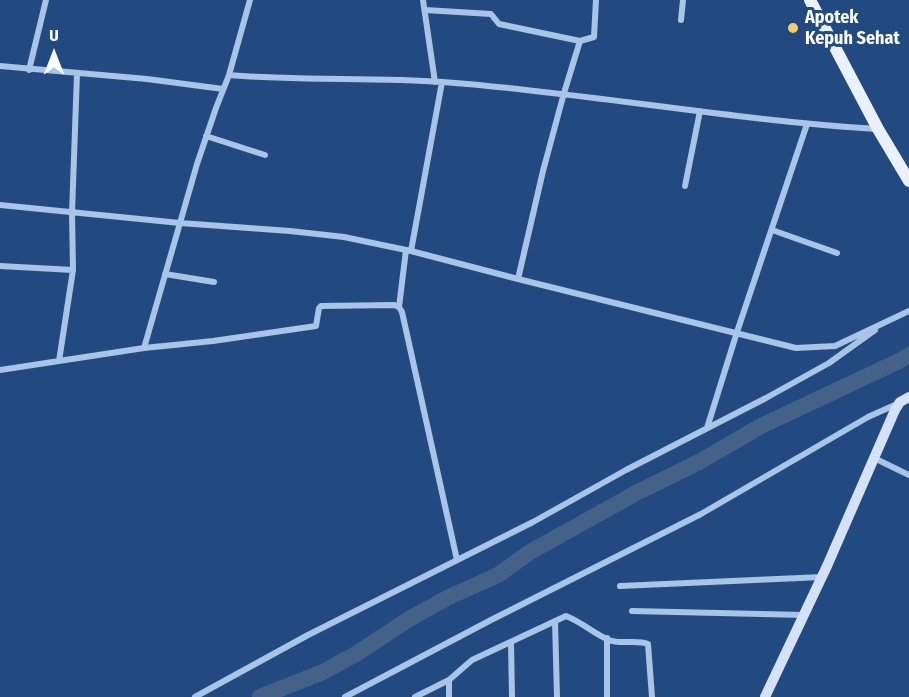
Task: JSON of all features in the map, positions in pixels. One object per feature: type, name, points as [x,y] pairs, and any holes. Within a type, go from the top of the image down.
[{"type":"main road","points":[[810,0],[878,129],[909,181]]},
{"type":"street","points":[[29,70],[46,0]]},
{"type":"street","points":[[144,348],[206,136],[229,75],[250,0]]},
{"type":"street","points":[[423,0],[439,82],[399,307],[405,323],[457,560]]},
{"type":"street","points":[[425,10],[491,14],[499,24],[580,41],[594,37],[596,0]]},
{"type":"street","points":[[681,20],[683,0]]},
{"type":"street","points":[[518,279],[543,171],[580,41]]},
{"type":"street","points":[[0,66],[147,79],[223,89]]},
{"type":"street","points":[[59,362],[73,270],[72,213],[77,74]]},
{"type":"street","points":[[229,75],[439,82],[564,93],[807,124],[878,129]]},
{"type":"street","points":[[685,186],[700,111]]},
{"type":"street","points":[[707,428],[807,124]]},
{"type":"street","points":[[206,136],[265,155]]},
{"type":"street","points":[[0,205],[180,224],[344,237],[409,251],[796,348],[835,346],[909,311]]},
{"type":"street","points":[[772,230],[837,253]]},
{"type":"street","points":[[0,266],[73,270]]},
{"type":"street","points":[[165,273],[214,282]]},
{"type":"street","points":[[0,370],[144,348],[213,341],[316,326],[321,306],[394,305],[399,307]]},
{"type":"street","points":[[195,697],[308,635],[533,522],[829,363],[879,326]]},
{"type":"street","points":[[765,697],[822,577],[895,410],[905,399]]},
{"type":"street","points":[[345,697],[701,514],[868,417],[905,399]]},
{"type":"street","points":[[874,458],[909,475]]},
{"type":"street","points":[[620,586],[822,577]]},
{"type":"street","points":[[632,611],[804,615]]},
{"type":"street","points":[[415,697],[449,680],[472,660],[566,616],[611,641],[648,644],[652,697]]},
{"type":"street","points":[[555,621],[557,697]]},
{"type":"street","points":[[607,638],[607,697]]},
{"type":"street","points":[[511,642],[512,697]]},
{"type":"street","points":[[449,680],[449,697]]},
{"type":"waterway","points":[[260,697],[323,672],[356,654],[409,619],[449,597],[498,575],[530,552],[638,492],[699,462],[761,426],[909,355]]},
{"type":"place","name":"Apotek Kepuh Sehat","points":[[793,28]]}]
